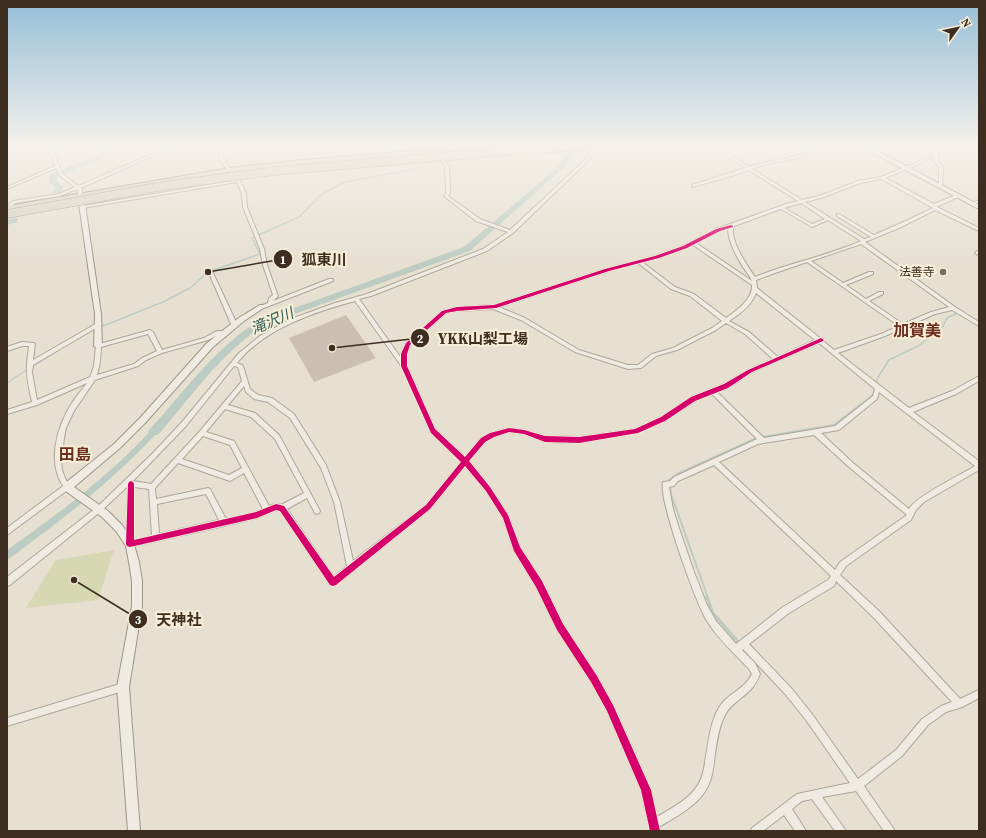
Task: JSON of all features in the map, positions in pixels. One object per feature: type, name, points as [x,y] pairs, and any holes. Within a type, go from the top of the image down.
[{"type":"highway","points":[[7,210],[80,194],[129,186]]},
{"type":"highway","points":[[7,210],[162,186]]},
{"type":"highway","points":[[7,218],[200,186]]},
{"type":"street","points":[[241,186],[244,194],[245,208],[262,249],[265,265],[276,296],[271,299],[270,304]]},
{"type":"street","points":[[448,186],[448,193],[446,196],[478,220],[509,232]]},
{"type":"street","points":[[7,582],[96,508],[129,483],[184,424],[233,364],[251,346],[284,324],[470,257],[500,241],[559,186]]},
{"type":"street","points":[[777,186],[863,241],[954,309],[979,324]]},
{"type":"street","points":[[404,366],[404,354],[408,344],[437,316],[449,310],[494,307],[607,270],[640,263],[693,243],[705,235],[731,226],[738,221],[800,201],[820,197],[848,186]]},
{"type":"street","points":[[897,186],[979,230]]},
{"type":"street","points":[[7,210],[14,202],[57,196],[77,187],[80,189],[99,326],[98,366],[93,378],[71,409],[62,435],[58,471],[62,482],[119,528],[130,544]]},
{"type":"street","points":[[941,187],[979,207]]},
{"type":"street","points":[[754,279],[781,268],[808,261],[874,237],[957,196]]},
{"type":"street","points":[[972,204],[979,201]]},
{"type":"street","points":[[782,208],[812,226],[828,219]]},
{"type":"street","points":[[838,214],[874,237]]},
{"type":"street","points":[[494,307],[523,319],[577,351],[633,368],[639,367],[654,355],[670,351],[699,338],[740,311],[755,287],[754,279],[742,262],[732,242],[730,233],[731,226]]},
{"type":"street","points":[[693,243],[755,287],[876,386],[979,466],[922,500],[913,508],[909,518],[843,564],[831,583],[786,610],[740,645]]},
{"type":"street","points":[[808,261],[902,326]]},
{"type":"street","points":[[640,263],[673,288],[698,299],[726,321],[748,333],[777,359]]},
{"type":"street","points":[[211,273],[234,324]]},
{"type":"street","points":[[842,285],[871,273]]},
{"type":"street","points":[[7,532],[69,488],[117,446],[158,404],[210,344],[234,324],[262,307],[331,280]]},
{"type":"street","points":[[865,301],[881,293]]},
{"type":"street","points":[[356,298],[404,366],[434,431],[465,461],[488,489],[506,516],[517,549],[539,584],[560,627],[594,679],[610,708],[646,790],[655,828],[689,802],[699,792],[705,782],[716,724],[722,711],[732,699],[754,680],[756,674],[740,645]]},
{"type":"street","points":[[834,352],[883,335],[933,313],[954,309]]},
{"type":"street","points":[[29,366],[99,326]]},
{"type":"street","points":[[98,346],[150,332],[160,352]]},
{"type":"street","points":[[7,412],[35,403],[93,378],[136,365],[144,359],[160,352],[206,339],[217,333],[223,333]]},
{"type":"street","points":[[282,508],[333,582],[428,507],[483,440],[501,432],[516,431],[545,439],[579,440],[622,435],[649,426],[693,399],[714,392],[750,371],[821,340]]},
{"type":"street","points":[[7,349],[30,343],[32,344],[29,373],[35,403]]},
{"type":"street","points":[[233,364],[240,366],[244,382],[248,390],[256,397],[270,400],[292,416],[324,467],[337,502],[351,567]]},
{"type":"street","points":[[909,411],[925,403],[955,392],[979,378]]},
{"type":"street","points":[[156,538],[153,487],[202,433],[244,382]]},
{"type":"street","points":[[876,386],[875,396],[841,425],[832,430],[761,438],[664,486],[701,600],[710,618],[789,692],[824,738],[854,786],[890,831]]},
{"type":"street","points":[[714,392],[761,438]]},
{"type":"street","points":[[224,406],[253,415],[276,437],[317,511]]},
{"type":"street","points":[[815,432],[851,465],[911,514]]},
{"type":"street","points":[[202,433],[232,443],[267,510]]},
{"type":"street","points":[[178,460],[230,478],[246,469]]},
{"type":"street","points":[[714,461],[876,614],[960,704]]},
{"type":"street","points":[[129,483],[153,487]]},
{"type":"street","points":[[129,483],[130,544],[137,581],[137,606],[123,687],[134,831]]},
{"type":"street","points":[[154,502],[208,490],[224,523]]},
{"type":"street","points":[[130,544],[256,515],[276,507],[282,508],[308,494]]},
{"type":"street","points":[[7,722],[123,687]]},
{"type":"street","points":[[758,830],[800,797],[854,786],[900,753],[925,722],[944,709],[960,704],[979,694]]},
{"type":"street","points":[[814,794],[841,831]]},
{"type":"street","points":[[785,808],[801,831]]},
{"type":"green space","points":[[114,550],[98,600],[26,608],[56,560]]},
{"type":"shaded area","points":[[160,420],[167,422],[111,478],[71,512],[7,560],[7,550],[68,506],[106,474],[143,439]]},
{"type":"building","points":[[346,315],[376,358],[314,382],[289,338]]},
{"type":"waterway","points":[[56,194],[59,188],[57,186]]},
{"type":"waterway","points":[[101,327],[165,301],[190,288],[208,272],[260,254],[252,238],[299,217],[322,194],[337,186]]},
{"type":"waterway","name":"滝沢川","points":[[154,432],[204,373],[230,345],[245,333],[261,323],[467,249],[540,186]]},
{"type":"waterway","points":[[7,223],[15,220]]},
{"type":"waterway","points":[[886,257],[893,262]]},
{"type":"waterway","points":[[853,410],[873,395],[878,377],[889,360],[918,346],[941,330],[947,318],[961,311],[915,278]]},
{"type":"waterway","points":[[31,367],[57,351]]},
{"type":"waterway","points":[[7,383],[28,369]]},
{"type":"waterway","points":[[762,437],[834,425],[855,409]]},
{"type":"waterway","points":[[708,598],[671,494],[669,480],[679,473],[757,438]]},
{"type":"waterway","points":[[707,597],[713,613],[740,644]]},
{"type":"cycle path","points":[[655,831],[646,790],[610,708],[594,679],[560,627],[539,584],[517,549],[506,517],[488,489],[465,461],[433,431],[404,366],[404,354],[408,344],[444,312],[457,309],[494,307],[607,270],[657,257],[685,247],[718,230],[731,226]]},
{"type":"cycle path","points":[[131,484],[130,544],[257,515],[276,507],[282,508],[333,582],[428,507],[483,440],[492,435],[509,430],[524,432],[545,439],[579,440],[636,431],[663,419],[693,399],[726,386],[750,371],[821,340]]},
{"type":"place","name":"狐東川","points":[[208,272]]},
{"type":"place","name":"法善寺","points":[[943,272]]},
{"type":"place","name":"YKK山梨工場","points":[[332,348]]},
{"type":"place","name":"天神社","points":[[74,580]]},
{"type":"district","name":"加賀美","points":[[917,330]]},
{"type":"district","name":"田島","points":[[75,454]]}]
